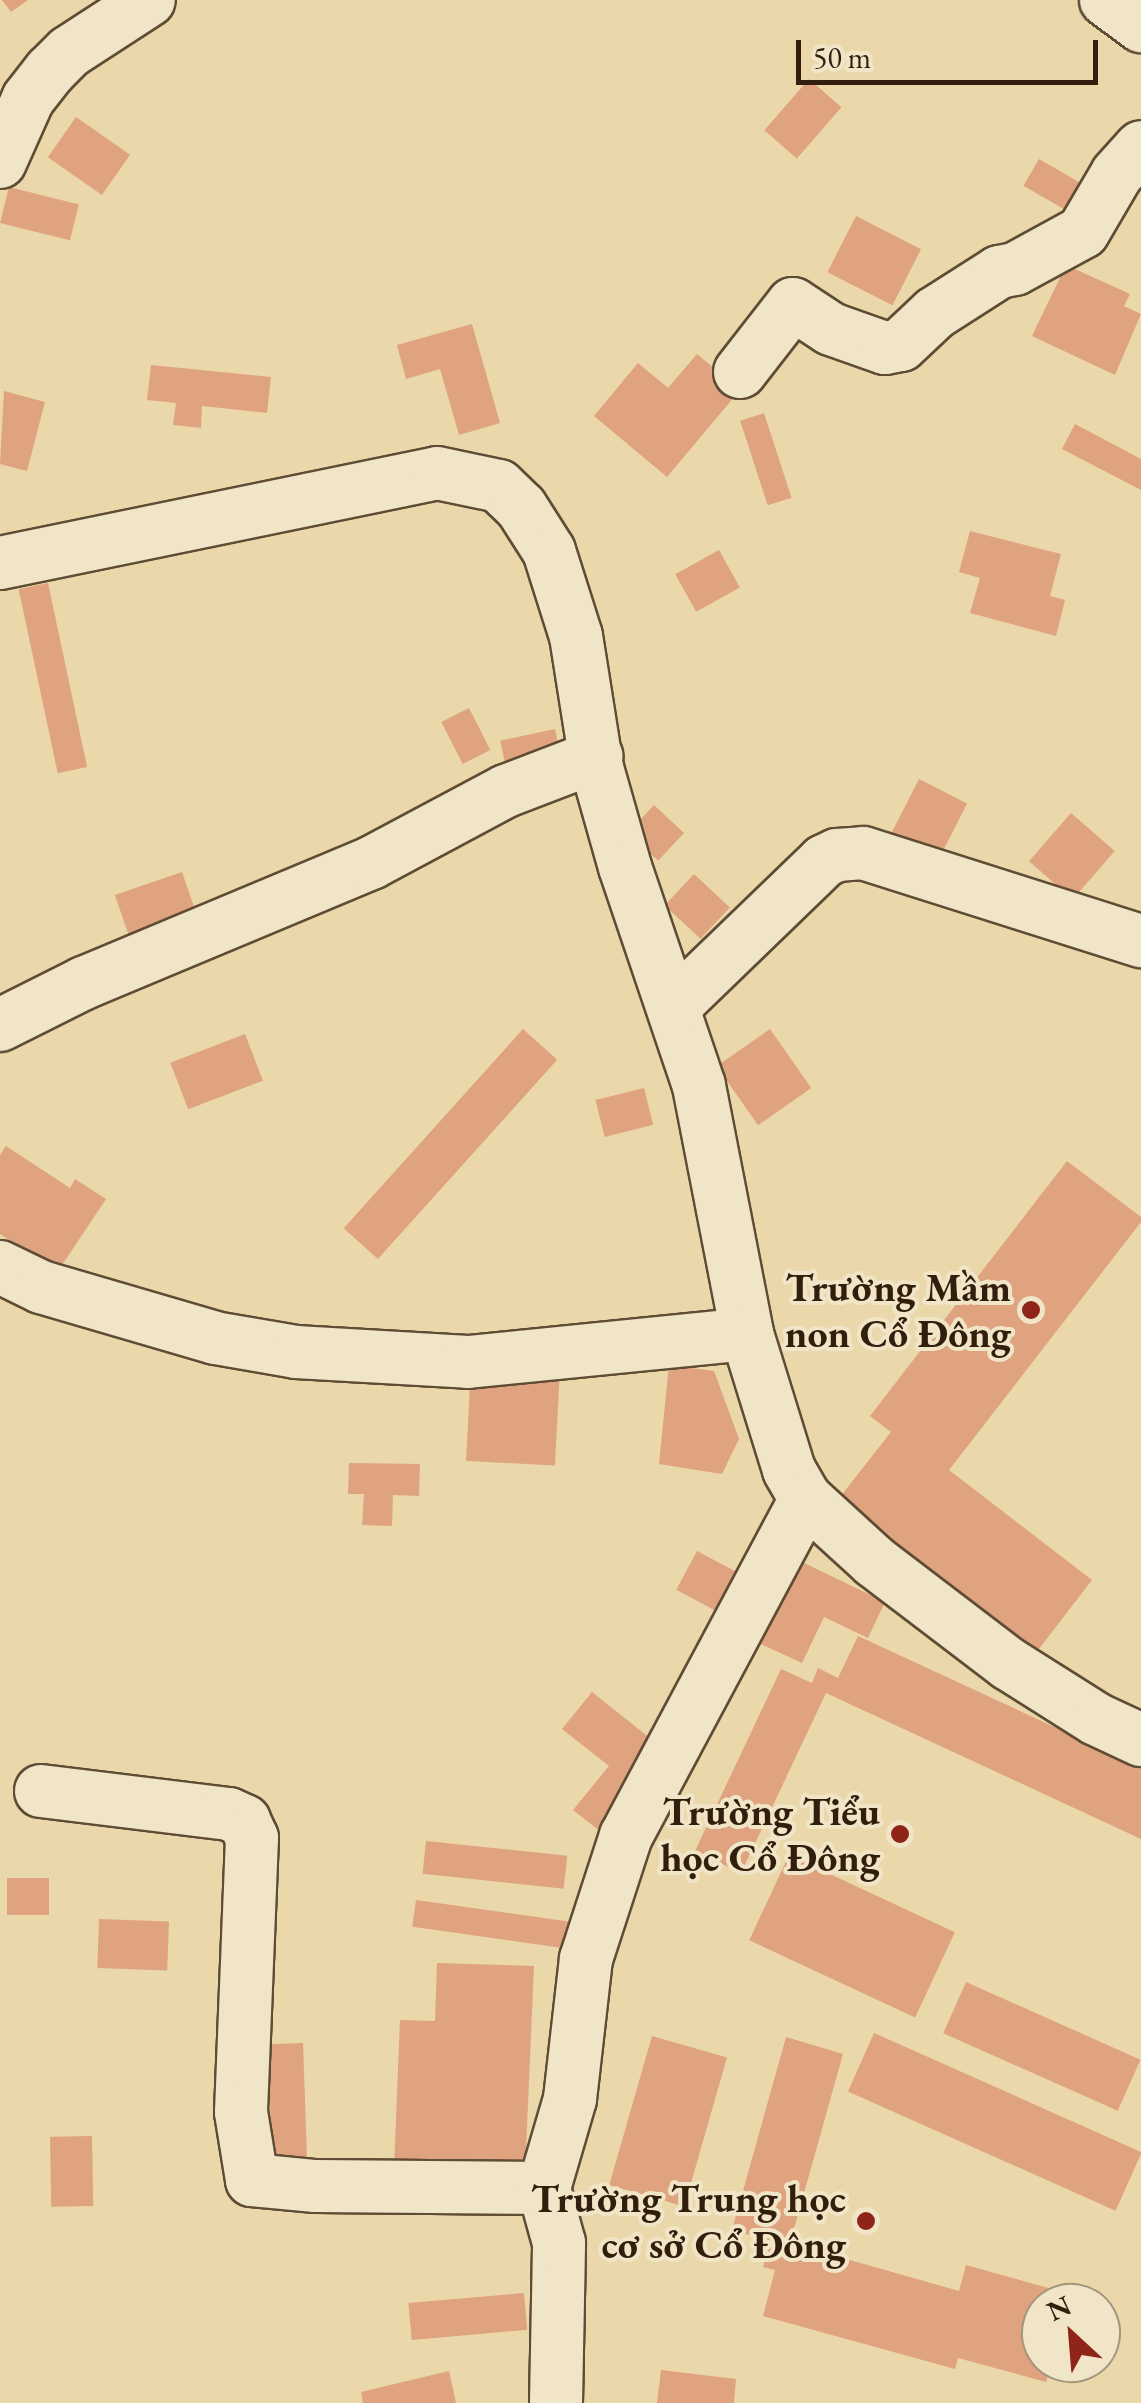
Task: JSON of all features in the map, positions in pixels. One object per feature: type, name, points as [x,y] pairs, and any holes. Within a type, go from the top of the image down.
[{"type":"street","points":[[0,162],[28,99],[50,71],[69,52],[149,0]]},
{"type":"street","points":[[1106,0],[1141,26]]},
{"type":"street","points":[[740,372],[793,304],[830,329],[885,348],[901,345],[935,313],[998,272],[1015,269],[1083,232],[1117,174],[1141,147]]},
{"type":"street","points":[[0,563],[437,473],[499,486],[522,506],[549,551],[576,636],[597,756],[625,867],[699,1086],[747,1334],[789,1470],[806,1499],[875,1562],[1009,1664],[1096,1720],[1141,1740]]},
{"type":"street","points":[[0,1025],[84,983],[372,863],[506,791],[597,756]]},
{"type":"street","points":[[674,1007],[824,861],[837,855],[862,853],[1141,942]]},
{"type":"street","points":[[0,1267],[41,1286],[215,1338],[296,1352],[468,1362],[747,1334]]},
{"type":"street","points":[[556,2403],[559,2243],[544,2188],[570,2099],[586,1959],[626,1836],[806,1499]]},
{"type":"street","points":[[41,1791],[229,1814],[244,1822],[252,1838],[241,2112],[252,2180],[316,2186],[544,2188]]},
{"type":"building","points":[[2,0],[28,0],[11,12]]},
{"type":"building","points":[[809,79],[841,107],[797,159],[764,130]]},
{"type":"building","points":[[76,117],[130,155],[102,195],[48,157]]},
{"type":"building","points":[[1039,159],[1092,189],[1076,216],[1024,186]]},
{"type":"building","points":[[9,187],[79,204],[70,240],[0,223]]},
{"type":"building","points":[[856,216],[921,249],[892,305],[827,272]]},
{"type":"building","points":[[1066,265],[1130,294],[1124,306],[1141,314],[1115,375],[1032,336]]},
{"type":"building","points":[[472,324],[500,423],[459,435],[440,369],[406,379],[397,345]]},
{"type":"building","points":[[697,354],[740,390],[667,477],[594,416],[638,363],[668,388]]},
{"type":"building","points":[[151,365],[271,377],[267,413],[202,406],[201,428],[173,425],[176,403],[147,400]]},
{"type":"building","points":[[4,391],[45,402],[27,471],[0,464]]},
{"type":"building","points":[[764,413],[792,498],[768,505],[740,421]]},
{"type":"building","points":[[1075,424],[1141,459],[1141,490],[1062,449]]},
{"type":"building","points":[[970,531],[1061,554],[1050,596],[1065,600],[1056,636],[970,613],[980,578],[959,572]]},
{"type":"building","points":[[719,550],[740,588],[696,612],[675,574]]},
{"type":"building","points":[[48,583],[87,767],[58,773],[19,589]]},
{"type":"building","points":[[469,708],[490,750],[463,764],[441,722]]},
{"type":"building","points":[[555,729],[562,762],[507,774],[500,741]]},
{"type":"building","points":[[919,779],[967,804],[936,865],[888,840]]},
{"type":"building","points":[[654,805],[684,833],[658,861],[628,833]]},
{"type":"building","points":[[1071,813],[1115,851],[1073,899],[1029,861]]},
{"type":"building","points":[[182,872],[197,915],[130,939],[115,895]]},
{"type":"building","points":[[694,874],[730,907],[701,939],[665,905]]},
{"type":"building","points":[[523,1029],[557,1060],[378,1259],[344,1228]]},
{"type":"building","points":[[770,1029],[811,1088],[758,1125],[717,1066]]},
{"type":"building","points":[[245,1034],[263,1081],[188,1109],[170,1063]]},
{"type":"building","points":[[644,1088],[653,1125],[605,1137],[595,1100]]},
{"type":"building","points":[[6,1146],[70,1188],[75,1179],[106,1199],[58,1271],[0,1234],[0,1155]]},
{"type":"building","points":[[1067,1161],[1141,1217],[1141,1222],[949,1470],[1092,1580],[1035,1654],[836,1502],[891,1432],[870,1416]]},
{"type":"building","points":[[669,1365],[714,1371],[739,1439],[722,1474],[659,1464]]},
{"type":"building","points":[[471,1366],[560,1371],[555,1466],[466,1461]]},
{"type":"building","points":[[349,1463],[420,1464],[419,1496],[393,1495],[392,1526],[362,1525],[364,1494],[348,1494]]},
{"type":"building","points":[[697,1551],[746,1577],[725,1616],[676,1590]]},
{"type":"building","points":[[800,1561],[885,1602],[868,1638],[824,1617],[802,1663],[761,1644]]},
{"type":"building","points":[[858,1636],[1141,1767],[1141,1839],[826,1693],[741,1873],[695,1851],[781,1669],[812,1683],[818,1668],[838,1678]]},
{"type":"building","points":[[592,1692],[666,1751],[601,1832],[573,1810],[609,1766],[562,1729]]},
{"type":"building","points":[[426,1841],[567,1856],[564,1889],[423,1874]]},
{"type":"building","points":[[789,1855],[955,1932],[915,2018],[749,1940]]},
{"type":"building","points":[[7,1878],[49,1878],[49,1915],[7,1915]]},
{"type":"building","points":[[416,1900],[569,1921],[565,1948],[412,1927]]},
{"type":"building","points":[[99,1919],[169,1921],[167,1970],[97,1968]]},
{"type":"building","points":[[437,1963],[534,1966],[525,2173],[394,2168],[400,2020],[435,2021]]},
{"type":"building","points":[[966,1982],[1140,2060],[1118,2111],[943,2033]]},
{"type":"building","points":[[874,2033],[1141,2152],[1116,2211],[848,2091]]},
{"type":"building","points":[[652,2036],[727,2057],[684,2206],[609,2185]]},
{"type":"building","points":[[786,2037],[843,2054],[790,2243],[959,2291],[966,2265],[1031,2283],[1021,2283],[1021,2375],[958,2358],[955,2369],[763,2316],[775,2270],[763,2267],[771,2241],[732,2230]]},
{"type":"building","points":[[303,2043],[308,2175],[273,2176],[268,2044]]},
{"type":"building","points":[[92,2136],[93,2206],[51,2207],[50,2137]]},
{"type":"building","points":[[524,2293],[527,2330],[412,2340],[408,2303]]},
{"type":"building","points":[[661,2370],[736,2379],[734,2403],[657,2403]]},
{"type":"building","points":[[449,2371],[456,2403],[363,2403],[361,2392]]},
{"type":"place","name":"Trường Mầm non Cổ Đông","points":[[1031,1310]]},
{"type":"place","name":"Trường Tiểu học Cổ Đông","points":[[900,1834]]},
{"type":"place","name":"Trường Trung học cơ sở Cổ Đông","points":[[866,2221]]}]
